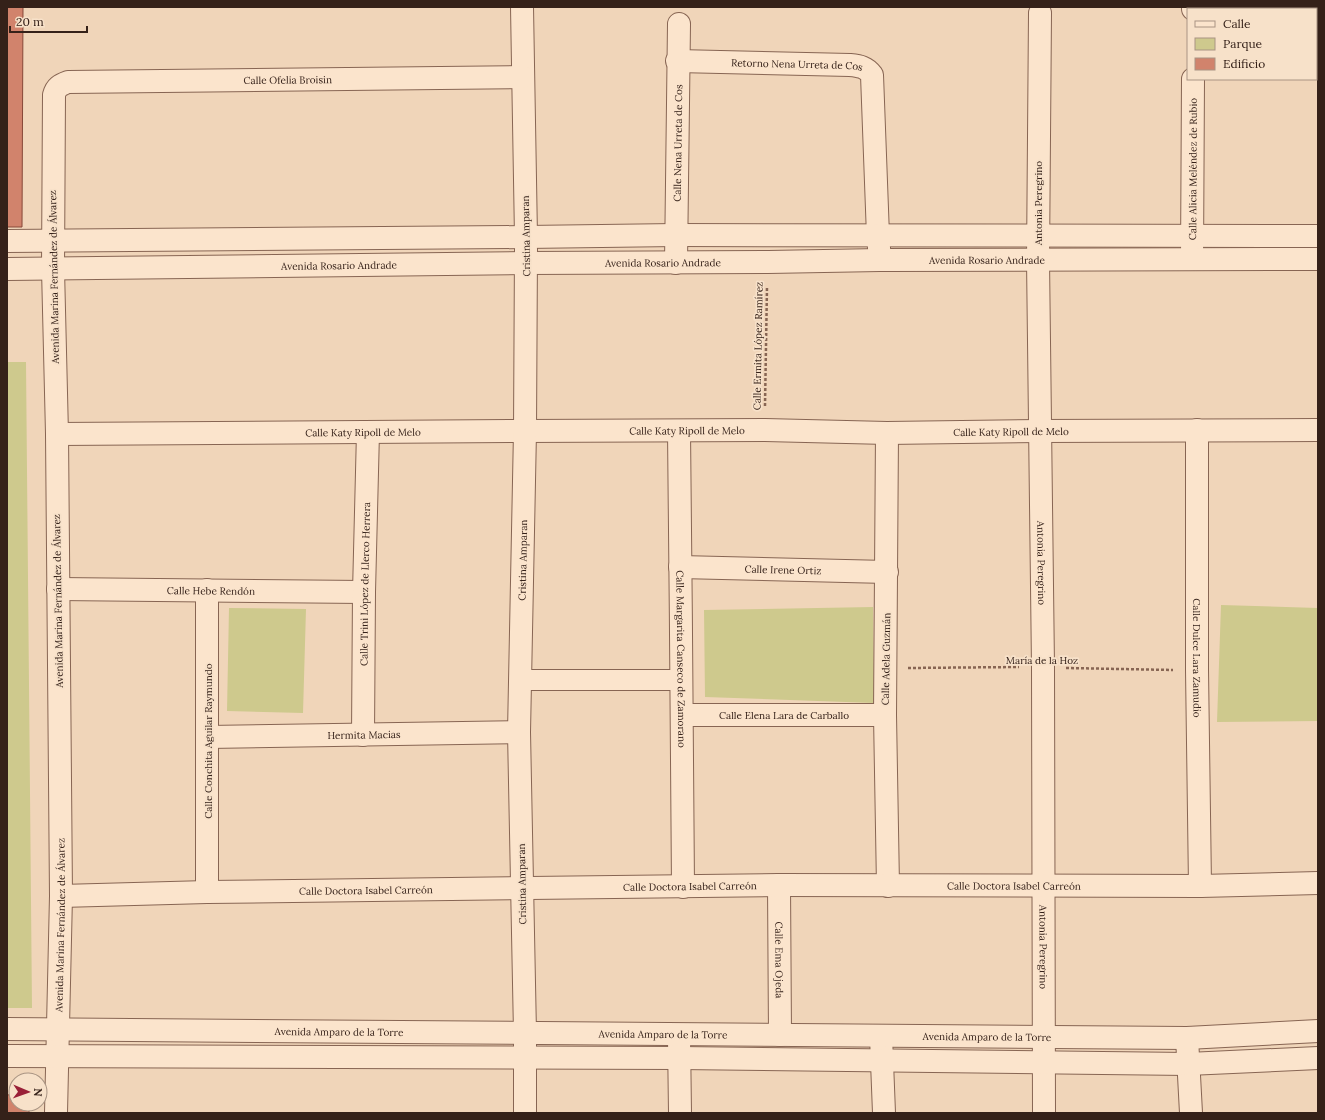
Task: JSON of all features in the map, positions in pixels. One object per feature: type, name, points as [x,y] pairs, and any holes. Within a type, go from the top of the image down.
[{"type":"street","name":"Cristina Amparan","points":[[522,7],[522,77],[527,262],[519,732],[525,1033],[525,1113]]},
{"type":"street","name":"Antonia Peregrino","points":[[1040,13],[1038,260],[1043,667],[1044,1113]]},
{"type":"street","name":"Calle Nena Urreta de Cos","points":[[676,263],[677,61],[679,24]]},
{"type":"street","name":"Retorno Nena Urreta de Cos","points":[[677,61],[850,65],[862,66],[868,70],[872,75],[880,260]]},
{"type":"street","name":"Calle Ofelia Broisin","points":[[56,89],[61,84],[68,82],[522,77]]},
{"type":"street","name":"Calle Alicia Meléndez de Rubio","points":[[1192,259],[1193,80]]},
{"type":"street","name":"Avenida Marina Fernández de Álvarez","points":[[56,89],[54,95],[53,269],[57,434],[61,896],[56,1113]]},
{"type":"street","points":[[7,241],[526,237],[676,234],[878,236],[1318,236]]},
{"type":"street","name":"Avenida Rosario Andrade","points":[[7,269],[527,262],[676,263],[880,260],[1318,258]]},
{"type":"street","name":"Calle Katy Ripoll de Melo","points":[[57,434],[765,430],[887,433],[1318,430]]},
{"type":"street","name":"Calle Dulce Lara Zamudio","points":[[1197,430],[1197,670],[1200,886]]},
{"type":"street","name":"Calle Margarita Canseco de Zamorano","points":[[679,431],[681,680],[683,715],[683,886]]},
{"type":"street","name":"Calle Trini López de Llerco Herrera","points":[[363,735],[364,592],[368,432]]},
{"type":"street","name":"Calle Adela Guzmán","points":[[887,433],[885,716],[888,886]]},
{"type":"street","name":"Calle Irene Ortiz","points":[[680,567],[887,572]]},
{"type":"street","name":"Calle Hebe Rendón","points":[[58,589],[364,592]]},
{"type":"street","name":"Calle Conchita Aguilar Raymundo","points":[[207,590],[207,892]]},
{"type":"street","points":[[520,680],[681,680]]},
{"type":"street","name":"Calle Elena Lara de Carballo","points":[[683,715],[885,716]]},
{"type":"street","name":"Hermita Macias","points":[[208,737],[519,732]]},
{"type":"street","name":"Calle Doctora Isabel Carreón","points":[[61,896],[207,892],[779,885],[1200,886],[1318,883]]},
{"type":"street","name":"Calle Ema Ojeda","points":[[779,885],[780,1035]]},
{"type":"street","name":"Avenida Amparo de la Torre","points":[[7,1029],[1187,1038],[1318,1030]]},
{"type":"street","points":[[678,1034],[680,1058],[680,1113]]},
{"type":"street","points":[[881,1036],[884,1113]]},
{"type":"street","points":[[1187,1038],[1191,1113]]},
{"type":"street","points":[[7,1056],[680,1058],[1188,1064],[1318,1058]]},
{"type":"path","name":"Calle Ermita López Ramírez","points":[[765,430],[768,262]]},
{"type":"path","name":"María de la Hoz","points":[[886,668],[1043,667],[1197,670]]},
{"type":"green space","points":[[7,362],[26,362],[32,1008],[7,1008]]},
{"type":"green space","points":[[1221,605],[1318,608],[1318,721],[1217,722]]},
{"type":"green space","points":[[873,607],[874,703],[705,697],[704,610]]},
{"type":"green space","points":[[229,608],[306,609],[303,713],[227,711]]},
{"type":"building","points":[[7,7],[23,7],[22,227],[7,227]]},
{"type":"building","points":[[7,1095],[8,1112],[29,1113],[7,1113]]}]
